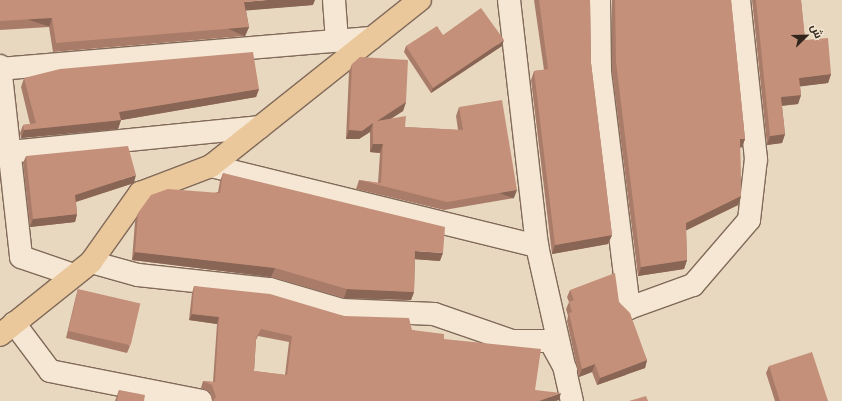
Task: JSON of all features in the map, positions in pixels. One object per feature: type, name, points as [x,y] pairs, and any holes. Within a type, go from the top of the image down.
[{"type":"main road","points":[[7,329],[91,262],[140,193],[211,166],[420,0]]},
{"type":"street","points":[[334,0],[337,41]]},
{"type":"street","points":[[509,0],[538,246],[572,401]]},
{"type":"street","points":[[599,0],[600,72],[629,308],[693,285],[749,220],[756,158],[739,0]]},
{"type":"street","points":[[74,275],[21,257],[0,67],[372,38]]},
{"type":"street","points":[[9,152],[260,127]]},
{"type":"street","points":[[211,166],[538,246]]},
{"type":"street","points":[[91,262],[138,275],[270,289],[342,310],[434,314],[512,341],[550,341],[566,370]]},
{"type":"street","points":[[7,329],[50,371],[201,401]]},
{"type":"building","points":[[0,0],[267,0],[244,2],[249,27],[56,43],[52,18],[0,21]]},
{"type":"building","points":[[539,0],[590,0],[591,63],[612,235],[555,245],[534,71],[548,69]]},
{"type":"building","points":[[615,0],[731,0],[745,139],[740,139],[741,196],[686,223],[687,260],[641,267],[616,62]]},
{"type":"building","points":[[756,0],[801,0],[805,40],[828,38],[831,74],[799,78],[801,95],[781,97],[785,134],[770,136]]},
{"type":"building","points":[[481,8],[504,40],[433,88],[406,46],[437,26],[443,35]]},
{"type":"building","points":[[253,52],[259,89],[119,112],[121,120],[24,130],[23,125],[36,123],[24,78],[60,69]]},
{"type":"building","points":[[360,57],[408,60],[406,102],[377,121],[406,116],[405,127],[463,130],[459,107],[502,100],[517,190],[447,202],[359,180],[381,183],[383,144],[373,144],[373,123],[362,131],[349,130],[352,64]]},
{"type":"building","points":[[128,146],[136,175],[75,195],[77,214],[33,219],[26,156]]},
{"type":"building","points":[[223,173],[445,227],[443,253],[415,251],[414,292],[347,289],[275,268],[135,252],[138,213],[151,195],[168,189],[220,193]]},
{"type":"building","points":[[615,273],[619,302],[630,313],[647,360],[600,378],[595,364],[582,369],[569,313],[572,312],[569,302],[574,300],[570,290]]},
{"type":"building","points":[[194,286],[270,294],[344,316],[409,318],[412,330],[444,334],[444,339],[541,349],[535,390],[561,393],[539,401],[213,401],[216,397],[212,385],[203,381],[215,382],[219,317],[192,314]],"holes":[[[261,329],[292,336],[287,375],[254,371],[256,338]]]},
{"type":"building","points":[[78,289],[140,303],[131,345],[68,331]]},
{"type":"building","points":[[812,352],[828,401],[780,401],[769,366]]},
{"type":"building","points":[[119,390],[145,395],[144,401],[117,401]]},
{"type":"building","points":[[646,396],[648,401],[629,401]]}]
